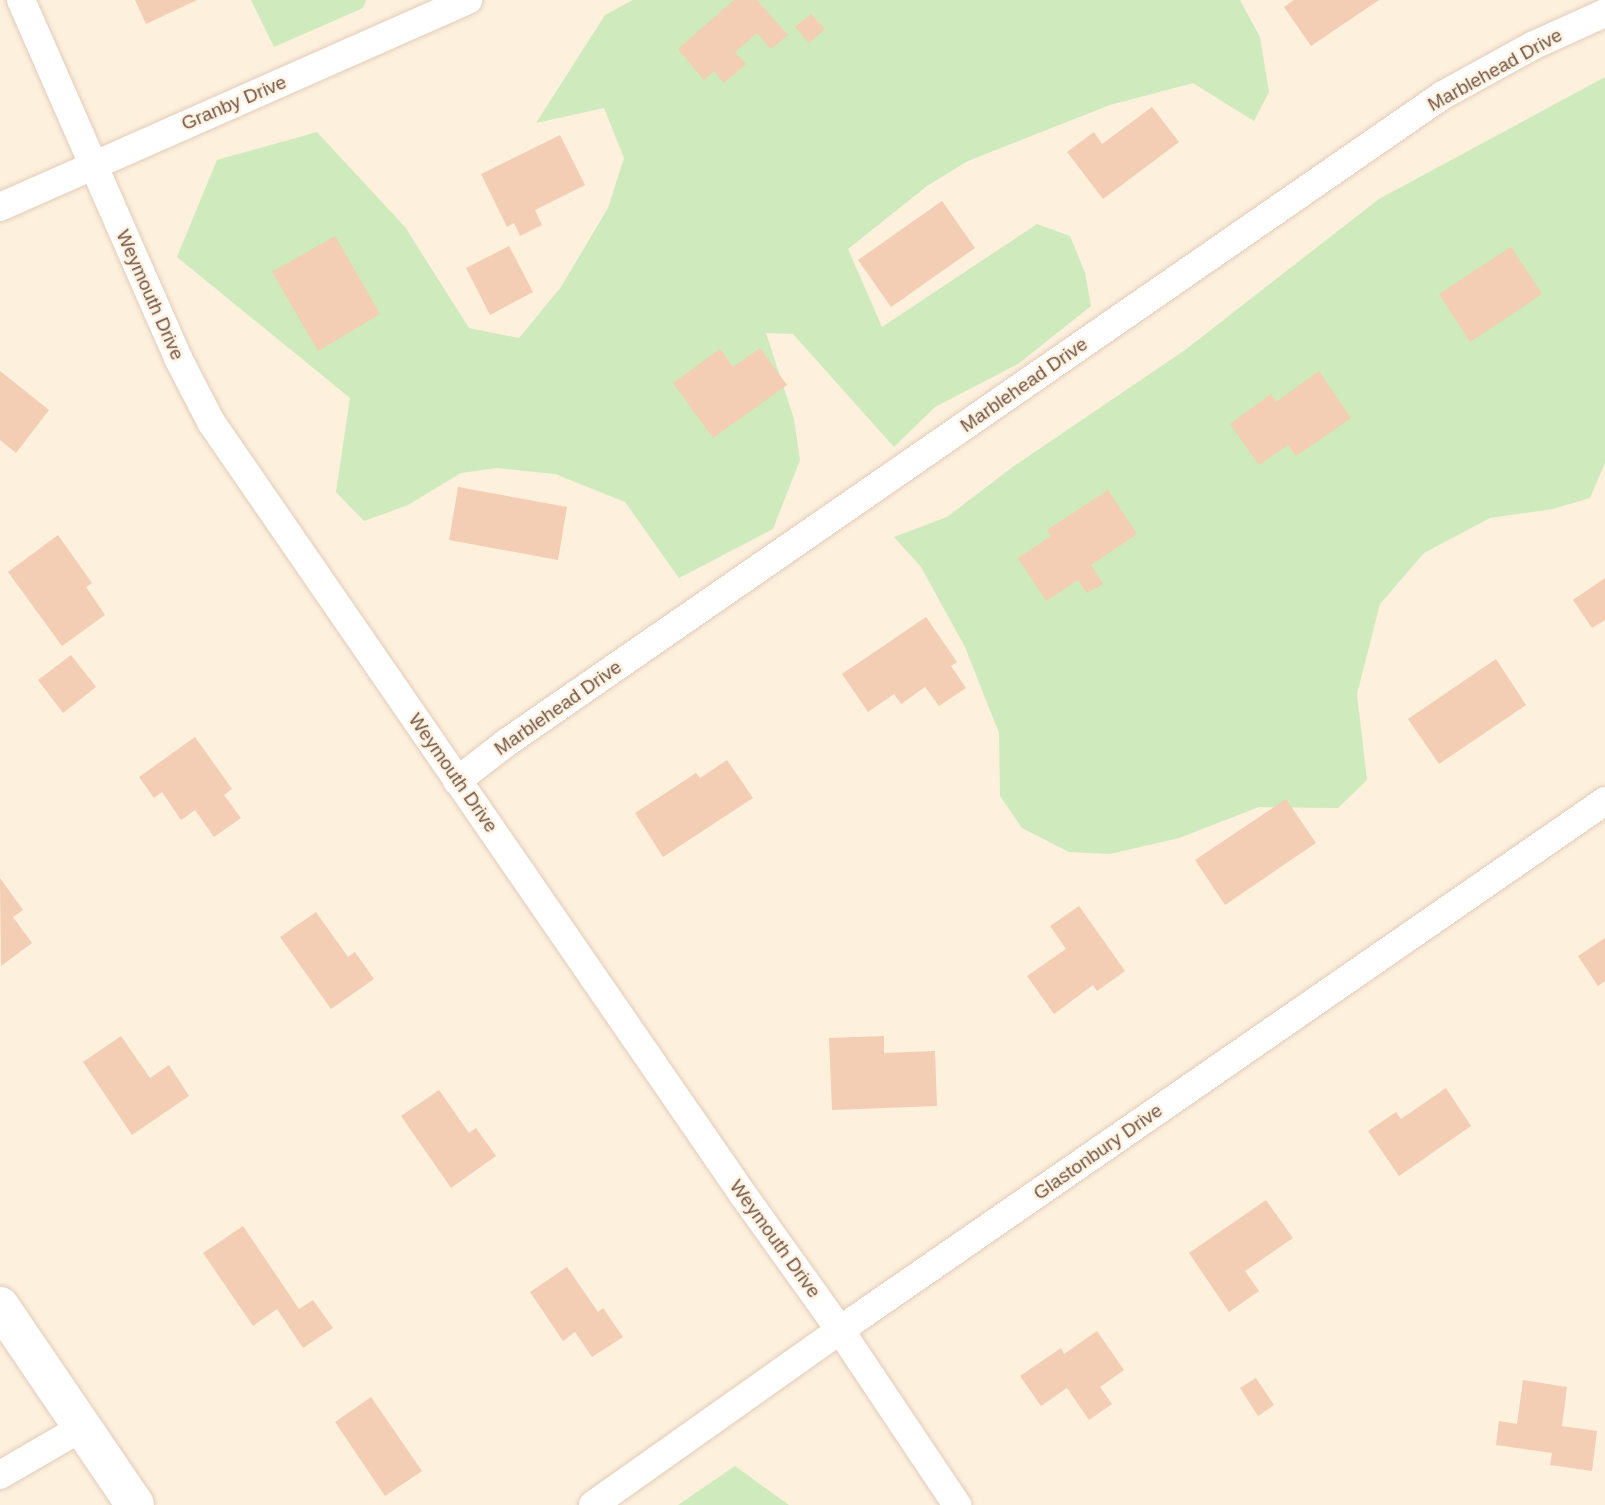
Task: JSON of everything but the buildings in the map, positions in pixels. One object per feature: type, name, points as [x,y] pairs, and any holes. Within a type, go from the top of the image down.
[{"type":"street","name":"Weymouth Drive","points":[[21,0],[178,358],[211,422],[744,1196],[840,1330],[957,1505]]},
{"type":"street","name":"Granby Drive","points":[[0,207],[468,0]]},
{"type":"street","name":"Marblehead Drive","points":[[457,781],[506,743],[1443,95],[1532,47],[1605,13]]},
{"type":"street","name":"Glastonbury Drive","points":[[593,1505],[840,1330],[1605,801]]},
{"type":"street","points":[[0,1306],[135,1505]]},
{"type":"street","points":[[0,1475],[81,1428]]},
{"type":"green space","points":[[251,0],[366,0],[363,8],[274,47]]},
{"type":"green space","points":[[633,0],[1240,0],[1260,37],[1269,92],[1254,121],[1193,83],[1110,105],[968,161],[927,186],[848,249],[882,327],[1037,224],[1070,236],[1085,273],[1091,306],[1018,364],[935,407],[894,447],[793,334],[766,333],[794,419],[800,460],[773,529],[679,578],[625,502],[555,474],[497,468],[461,473],[408,505],[364,521],[336,492],[350,398],[177,257],[217,160],[317,132],[405,227],[469,328],[519,338],[561,287],[608,208],[624,158],[604,108],[536,123],[605,15]]},
{"type":"green space","points":[[1605,77],[1605,463],[1590,498],[1553,509],[1490,518],[1424,553],[1380,604],[1357,694],[1367,780],[1338,808],[1259,807],[1179,838],[1110,854],[1069,852],[1022,828],[1000,796],[999,733],[965,647],[921,567],[894,537],[947,517],[1014,466],[1185,350],[1379,199]]},
{"type":"green space","points":[[735,1466],[789,1505],[678,1505]]}]
